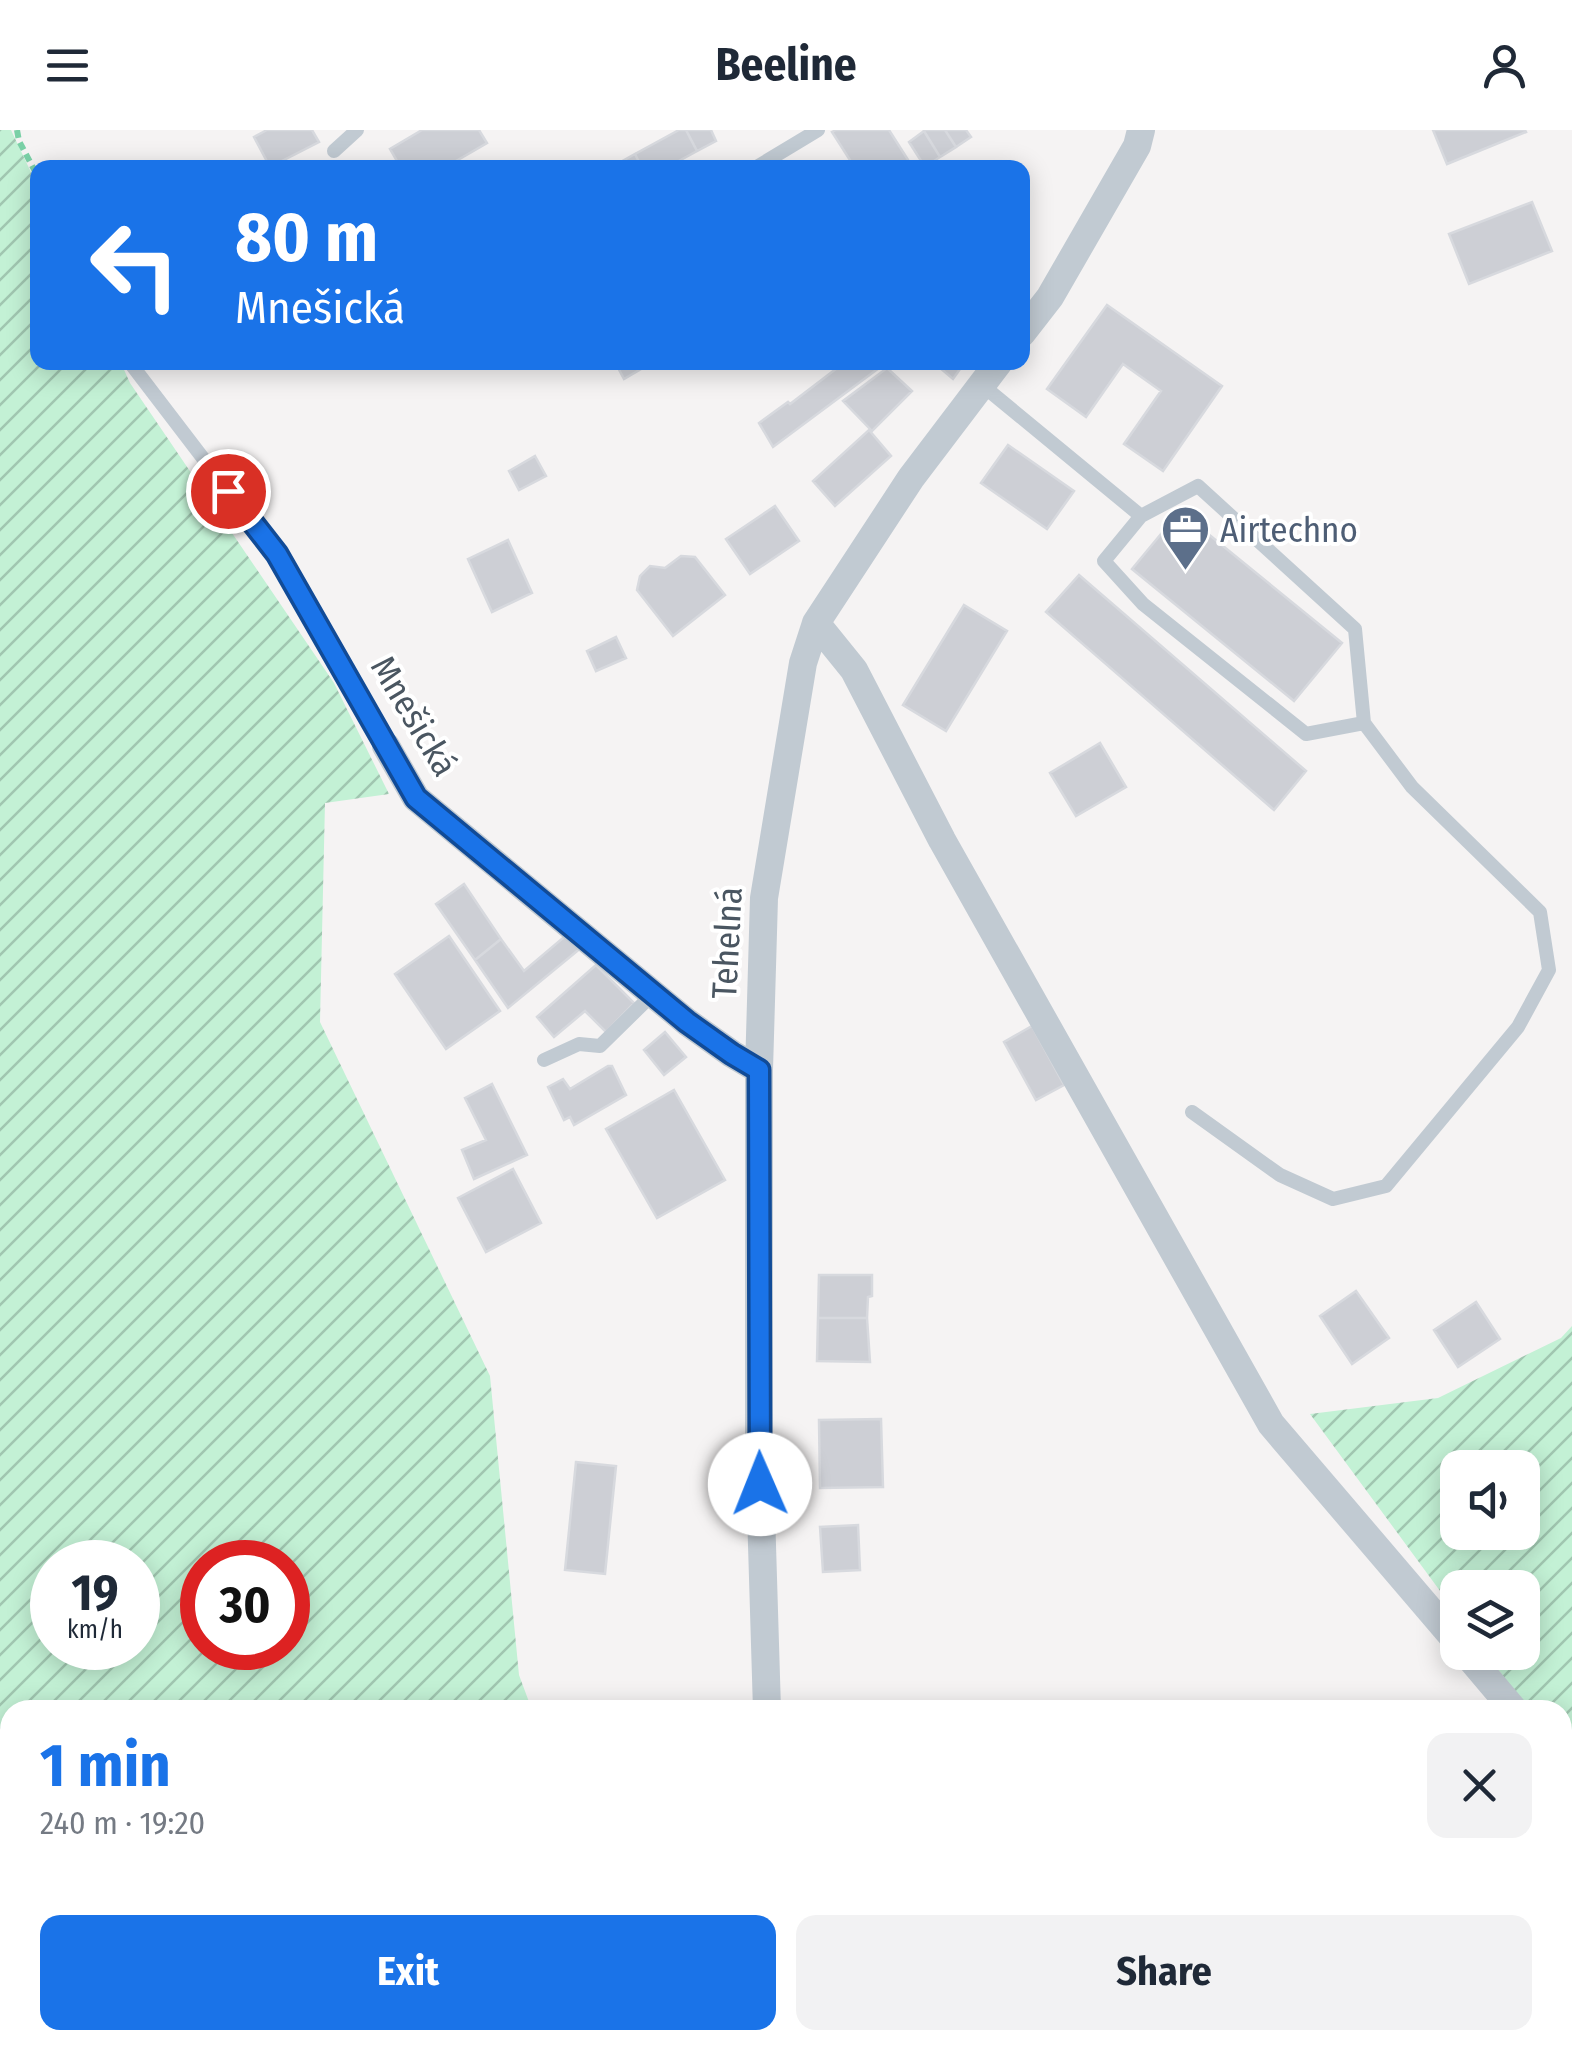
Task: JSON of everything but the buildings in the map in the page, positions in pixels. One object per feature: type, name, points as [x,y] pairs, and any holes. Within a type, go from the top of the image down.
[{"type":"street","points":[[1030,322],[1050,297],[1137,146],[1141,130]]},
{"type":"street","name":"Tehelná","points":[[767,1700],[759,1446],[759,1070],[764,898],[803,663],[816,624],[911,478],[994,370]]},
{"type":"street","points":[[816,624],[854,670],[942,840],[1271,1424],[1440,1622]]},
{"type":"street","name":"Mnešická","points":[[386,746],[416,798],[687,1022],[759,1070]]},
{"type":"street","points":[[1480,1670],[1506,1700]]},
{"type":"lane","points":[[334,151],[357,130]]},
{"type":"lane","points":[[768,160],[818,130]]},
{"type":"lane","name":"Mnešická","points":[[136,370],[277,554],[386,746]]},
{"type":"lane","points":[[982,385],[1141,516]]},
{"type":"lane","points":[[1192,1112],[1280,1175],[1333,1199],[1386,1186],[1518,1027],[1549,970],[1540,912],[1412,787],[1364,723],[1356,629],[1198,486],[1141,516],[1104,561],[1143,604],[1306,734],[1364,723]]},
{"type":"lane","points":[[544,1060],[579,1044],[600,1046],[653,994]]},
{"type":"path","points":[[17,130],[30,162]]},
{"type":"green space","points":[[0,130],[11,130],[30,170],[30,370],[124,370],[334,683],[389,794],[325,803],[320,1022],[490,1376],[519,1675],[528,1700],[0,1700]]},
{"type":"green space","points":[[1572,1326],[1572,1700],[1521,1700],[1499,1670],[1540,1670],[1540,1570],[1440,1570],[1440,1591],[1310,1414],[1438,1398],[1561,1338]]},
{"type":"place","name":"Airtechno","points":[[1185,572]]},
{"type":"route","points":[[228,491],[277,554],[416,798],[687,1022],[759,1070],[760,1484]]}]
